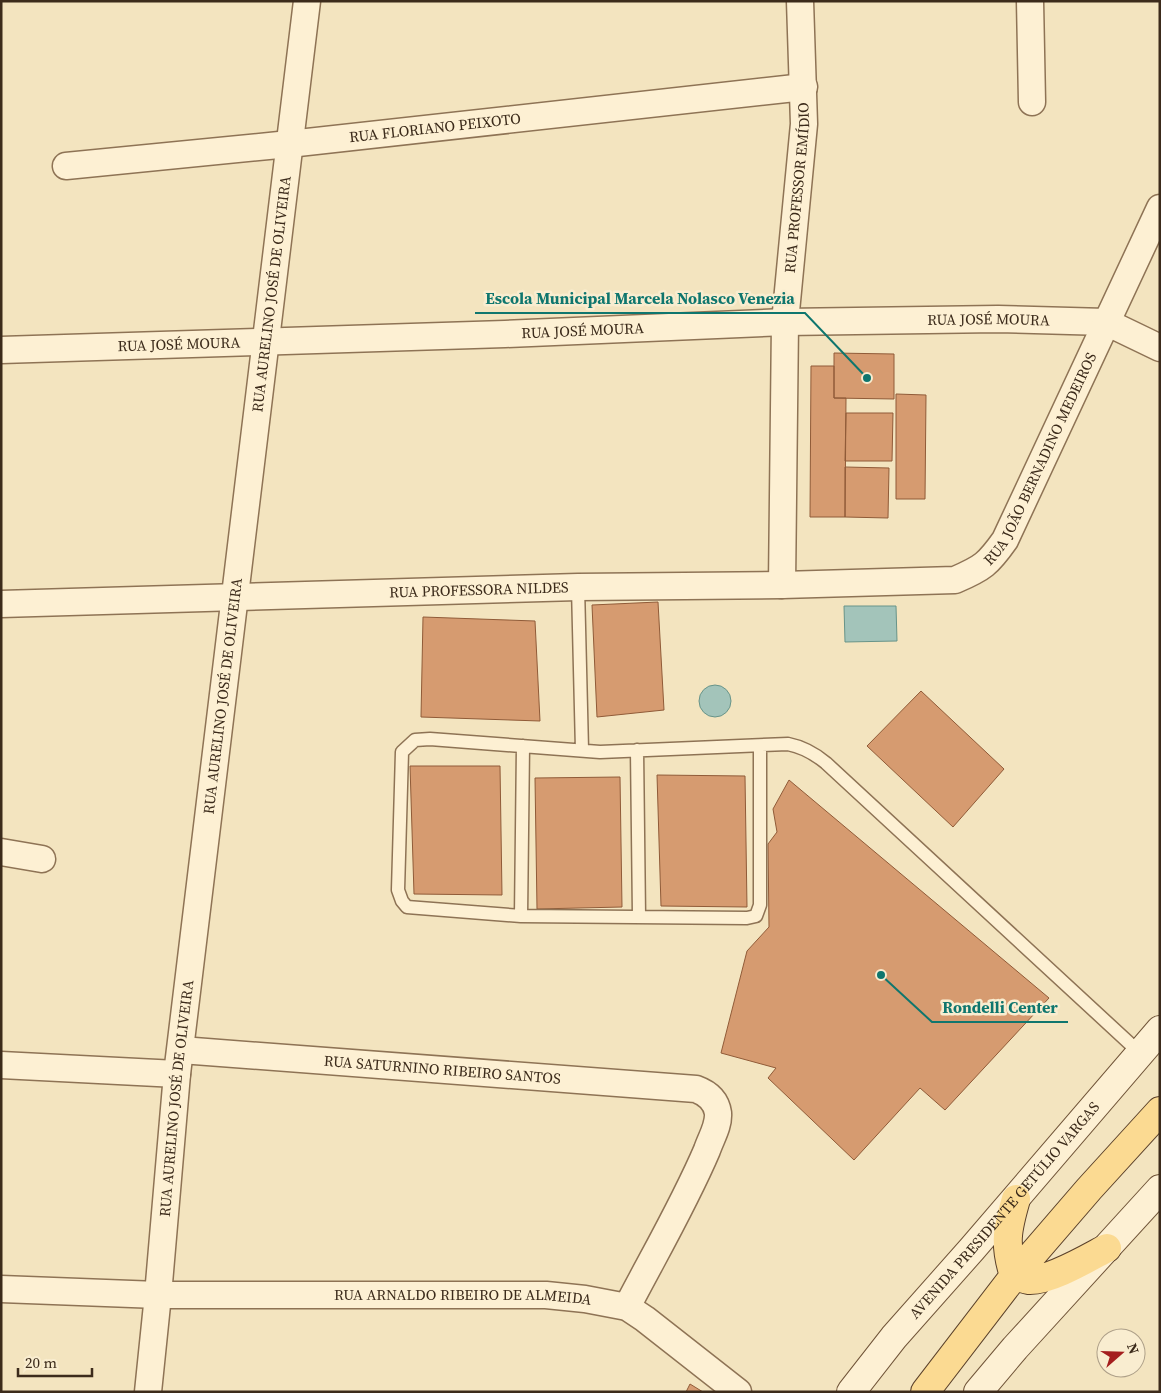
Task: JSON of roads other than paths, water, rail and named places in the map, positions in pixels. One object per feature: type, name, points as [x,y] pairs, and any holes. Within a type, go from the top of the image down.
[{"type":"main road","points":[[925,1392],[1014,1276],[1089,1189],[1160,1112]]},
{"type":"main road","points":[[1014,1276],[1008,1256],[1008,1228],[1016,1198]]},
{"type":"main road","points":[[1014,1276],[1029,1280],[1043,1278],[1107,1248]]},
{"type":"street","name":"RUA AURELINO JOSÉ DE OLIVEIRA","points":[[148,1392],[179,1062],[307,1]]},
{"type":"street","name":"RUA PROFESSOR EMÍDIO","points":[[782,586],[785,322],[804,124],[800,1]]},
{"type":"street","points":[[1030,1],[1032,102]]},
{"type":"street","name":"RUA FLORIANO PEIXOTO","points":[[66,166],[289,144],[804,88]]},
{"type":"street","name":"RUA JOÃO BERNADINO MEDEIROS","points":[[955,580],[973,572],[989,561],[1005,540],[1160,208]]},
{"type":"street","name":"RUA JOSÉ MOURA","points":[[1,350],[505,334],[785,322],[998,319],[1106,322],[1160,348]]},
{"type":"street","name":"RUA PROFESSORA NILDES","points":[[1,604],[578,587],[782,586],[955,580]]},
{"type":"street","points":[[1,852],[42,859]]},
{"type":"street","name":"AVENIDA PRESIDENTE GETÚLIO VARGAS","points":[[850,1392],[894,1337],[1160,1030]]},
{"type":"street","name":"RUA SATURNINO RIBEIRO SANTOS","points":[[1,1065],[179,1062],[696,1089],[704,1092],[714,1100],[718,1113],[716,1126],[698,1171],[627,1307]]},
{"type":"street","points":[[978,1392],[1015,1348],[1160,1189]]},
{"type":"street","name":"RUA ARNALDO RIBEIRO DE ALMEIDA","points":[[1,1289],[158,1295],[546,1295],[585,1299],[627,1307],[646,1319],[738,1392]]},
{"type":"lane","points":[[578,587],[582,750]]},
{"type":"lane","points":[[760,746],[760,905],[756,916],[747,918],[521,916],[407,908],[402,901],[398,890],[402,752],[415,740],[430,739],[600,752],[760,746],[797,746],[816,755],[826,763],[1140,1052]]},
{"type":"lane","points":[[521,916],[522,746]]},
{"type":"lane","points":[[637,750],[639,916]]},
{"type":"water","points":[[844,606],[896,606],[897,641],[845,642]]},
{"type":"water","points":[[715,685],[721,686],[726,690],[730,695],[730,707],[726,712],[721,716],[715,717],[709,716],[704,712],[700,707],[699,701],[700,695],[704,690],[709,686]]},
{"type":"place","name":"Escola Municipal Marcela Nolasco Venezia","points":[[867,378]]},
{"type":"place","name":"Rondelli Center","points":[[881,975]]}]
